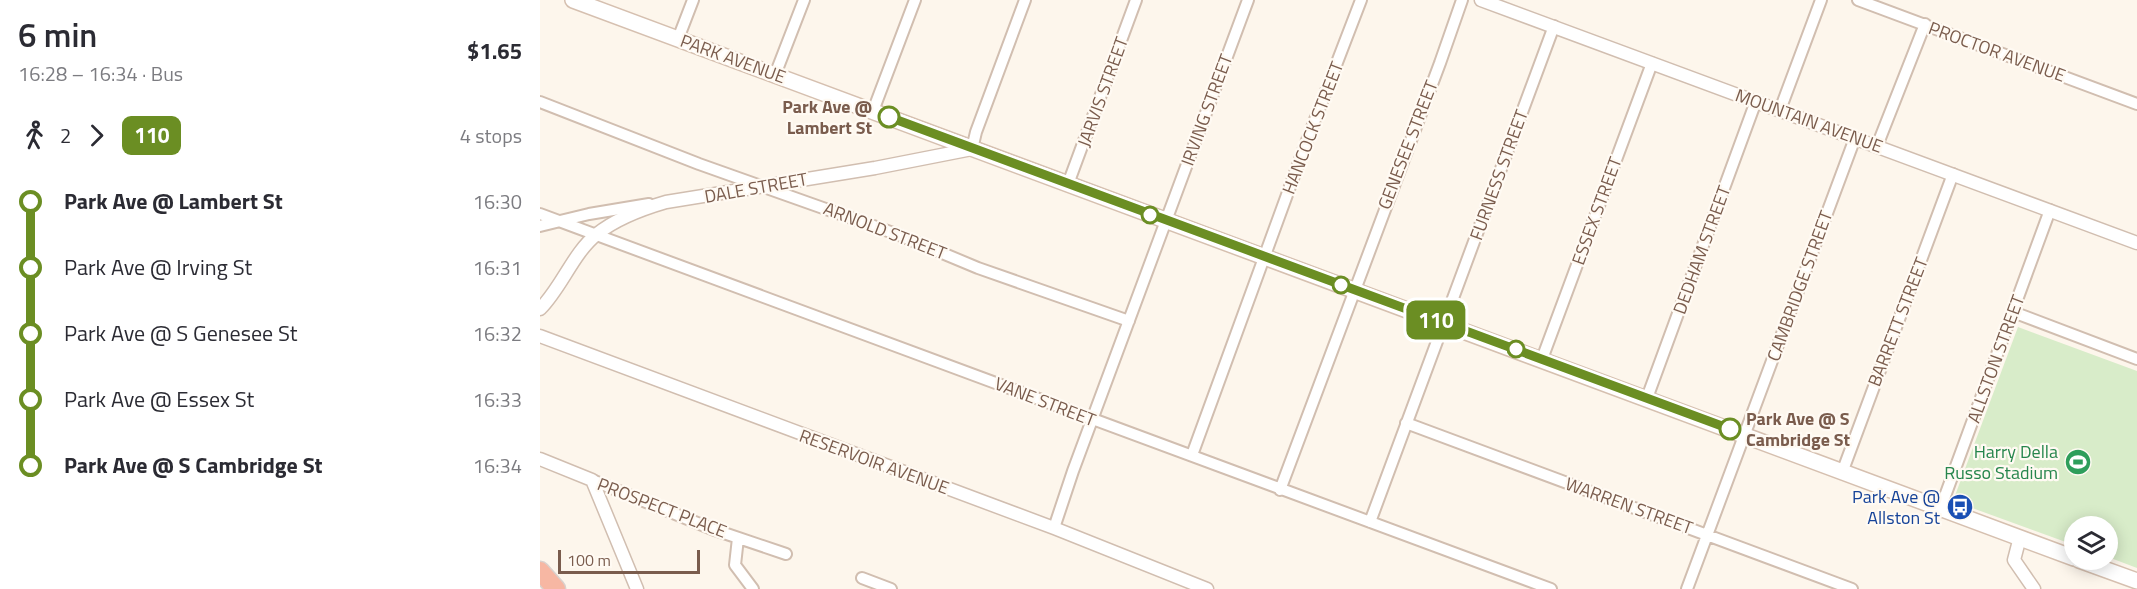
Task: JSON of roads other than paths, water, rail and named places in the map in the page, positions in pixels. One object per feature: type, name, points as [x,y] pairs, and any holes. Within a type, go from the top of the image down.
[{"type":"highway","points":[[540,571],[556,589]]},
{"type":"main road","name":"PARK AVENUE","points":[[579,1],[2064,554]]},
{"type":"main road","points":[[2107,570],[2137,581]]},
{"type":"street","points":[[678,39],[693,0]]},
{"type":"street","points":[[775,75],[804,0]]},
{"type":"street","points":[[873,111],[915,0]]},
{"type":"street","points":[[972,149],[976,132],[1026,0]]},
{"type":"street","name":"JARVIS STREET","points":[[1068,184],[1136,0]]},
{"type":"street","name":"IRVING STREET","points":[[1054,528],[1248,0]]},
{"type":"street","name":"HANCOCK STREET","points":[[1192,455],[1361,0]]},
{"type":"street","name":"GENESEE STREET","points":[[1280,490],[1462,0]]},
{"type":"street","name":"MOUNTAIN AVENUE","points":[[1481,0],[2137,243]]},
{"type":"street","points":[[1780,110],[1821,0]]},
{"type":"street","name":"PROCTOR AVENUE","points":[[1858,0],[2137,104]]},
{"type":"street","points":[[1877,146],[1925,24]]},
{"type":"street","name":"FURNESS STREET","points":[[1370,522],[1554,26]]},
{"type":"street","name":"ESSEX STREET","points":[[1542,358],[1652,63]]},
{"type":"street","name":"DEDHAM STREET","points":[[1647,398],[1756,101]]},
{"type":"street","name":"ARNOLD STREET","points":[[540,102],[699,164],[899,235],[978,268],[1129,321]]},
{"type":"street","name":"CAMBRIDGE STREET","points":[[1687,589],[1855,138]]},
{"type":"street","name":"DALE STREET","points":[[540,226],[589,214],[765,187],[972,149]]},
{"type":"street","name":"BARRETT STREET","points":[[1843,470],[1953,174]]},
{"type":"street","points":[[540,309],[597,234],[626,216],[666,202]]},
{"type":"street","name":"ALLSTON STREET","points":[[1941,507],[2050,210]]},
{"type":"street","name":"VANE STREET","points":[[540,214],[1551,589]]},
{"type":"street","points":[[2013,312],[2137,358]]},
{"type":"street","name":"RESERVOIR AVENUE","points":[[540,336],[1054,528],[1207,589]]},
{"type":"street","name":"WARREN STREET","points":[[1406,423],[1852,589]]},
{"type":"street","name":"PROSPECT PLACE","points":[[540,459],[738,538],[786,554]]},
{"type":"street","points":[[592,480],[637,589]]},
{"type":"street","points":[[2020,537],[2014,560],[2034,589]]},
{"type":"street","points":[[738,538],[735,565],[753,589]]},
{"type":"street","points":[[862,578],[891,589]]},
{"type":"place","name":"Park Ave @ Lambert St","points":[[889,117]]},
{"type":"place","name":"Park Ave @ S Cambridge St","points":[[1730,429]]},
{"type":"place","name":"Harry Della Russo Stadium","points":[[2078,462]]},
{"type":"place","name":"Park Ave @ Allston St","points":[[1960,507]]}]
